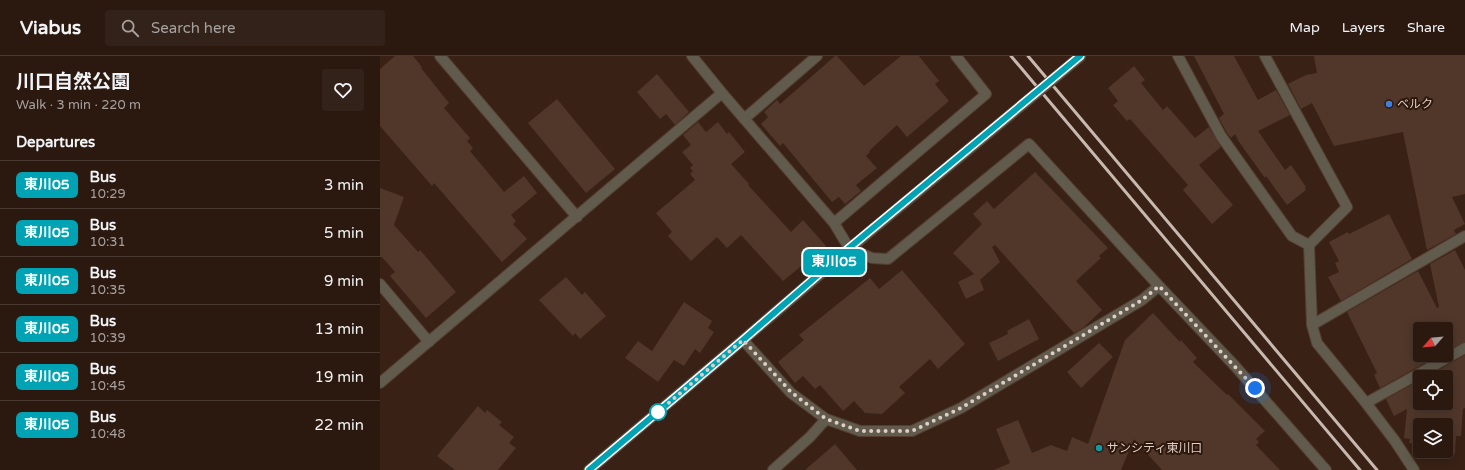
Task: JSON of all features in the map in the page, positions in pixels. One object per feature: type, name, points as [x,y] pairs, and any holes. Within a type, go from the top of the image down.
[{"type":"street","points":[[440,56],[577,217]]},
{"type":"street","points":[[692,56],[722,94],[834,223],[849,248],[872,258],[888,258],[1029,144],[1159,286],[1235,366],[1326,470]]},
{"type":"street","points":[[744,119],[817,56]]},
{"type":"street","points":[[834,223],[986,94],[956,56]]},
{"type":"street","points":[[589,470],[849,248],[1080,56]]},
{"type":"street","points":[[1178,56],[1221,136],[1292,236],[1309,245]]},
{"type":"street","points":[[1264,56],[1347,207],[1309,245],[1312,325],[1317,343],[1366,403],[1395,441],[1414,470]]},
{"type":"street","points":[[380,384],[722,94]]},
{"type":"street","points":[[1312,325],[1465,236]]},
{"type":"street","points":[[380,284],[429,342]]},
{"type":"street","points":[[743,340],[791,392],[826,419],[860,431],[912,431],[961,408],[1142,300],[1159,286]]},
{"type":"street","points":[[1366,403],[1465,348]]},
{"type":"street","points":[[773,470],[810,437],[826,419]]},
{"type":"building","points":[[395,56],[413,56],[422,67],[421,68],[449,103],[444,108],[470,138],[467,141],[473,148],[470,151],[504,192],[524,176],[537,193],[511,215],[516,221],[513,224],[527,239],[502,262],[434,183],[432,186],[380,126],[380,69]]},
{"type":"building","points":[[835,56],[837,56],[864,86],[901,56],[919,56],[939,81],[935,84],[949,101],[907,137],[897,125],[869,151],[870,152],[866,156],[877,168],[856,185],[861,191],[845,204],[839,197],[832,202],[783,143],[780,146],[761,124],[768,117],[764,112],[777,100],[780,104]]},
{"type":"building","points":[[1194,56],[1234,56],[1258,100],[1276,90],[1290,115],[1258,131],[1285,170],[1291,165],[1306,187],[1306,190],[1287,205],[1266,176],[1265,178],[1239,142],[1235,134],[1231,138],[1227,133],[1219,118],[1224,114]]},
{"type":"building","name":"ベルク","points":[[1314,56],[1465,56],[1465,194],[1452,197],[1465,224],[1454,230],[1456,234],[1427,250],[1403,132],[1334,146],[1312,103],[1301,109],[1288,84],[1306,75],[1317,73]]},
{"type":"building","points":[[1134,66],[1145,80],[1141,83],[1163,110],[1167,106],[1195,138],[1209,127],[1221,147],[1199,165],[1233,205],[1212,224],[1183,190],[1188,185],[1130,119],[1127,121],[1113,105],[1118,101],[1108,88]]},
{"type":"building","points":[[657,74],[689,112],[675,125],[666,114],[660,119],[637,92]]},
{"type":"building","points":[[557,99],[615,169],[586,193],[528,123]]},
{"type":"building","points":[[698,122],[706,132],[718,122],[727,134],[729,132],[745,152],[731,164],[749,184],[748,185],[791,232],[803,220],[826,246],[783,281],[741,235],[727,248],[717,237],[691,261],[668,236],[672,232],[656,213],[695,180],[690,174],[693,171],[690,168],[693,165],[682,152],[691,145],[683,135]]},
{"type":"building","points":[[1035,172],[1108,248],[1099,256],[1101,258],[1076,281],[1102,310],[1083,328],[1074,333],[995,245],[992,247],[1000,262],[980,280],[984,290],[966,299],[958,282],[974,274],[953,253],[982,224],[973,214],[987,201],[994,209]]},
{"type":"building","points":[[380,188],[404,197],[394,225],[418,252],[420,250],[456,292],[426,318],[390,276],[395,272],[382,257],[380,257]]},
{"type":"building","points":[[1389,214],[1412,259],[1341,301],[1328,277],[1339,272],[1335,263],[1339,261],[1329,242],[1348,232],[1349,234]]},
{"type":"building","points":[[1455,250],[1465,270],[1465,342],[1453,348],[1453,322],[1413,322],[1413,362],[1426,362],[1380,388],[1374,375],[1377,373],[1347,312],[1418,271],[1437,308],[1439,307],[1430,264]]},
{"type":"building","points":[[902,270],[965,344],[938,369],[930,359],[899,387],[905,393],[882,414],[865,413],[854,401],[843,411],[820,385],[815,389],[803,376],[795,383],[778,362],[804,340],[799,335],[870,278],[879,289]]},
{"type":"building","points":[[566,277],[582,295],[585,292],[606,316],[580,339],[575,333],[573,336],[539,300]]},
{"type":"building","points":[[684,302],[712,321],[708,328],[714,332],[700,353],[695,349],[684,366],[674,360],[658,382],[625,358],[638,341],[652,351]]},
{"type":"building","points":[[1153,313],[1197,358],[1193,362],[1265,431],[1256,439],[1259,442],[1256,445],[1280,470],[1162,470],[1134,439],[1121,470],[994,470],[1010,463],[996,429],[1018,420],[1032,453],[1051,445],[1067,451],[1072,437],[1088,444],[1125,340]]},
{"type":"building","points":[[1029,319],[1039,339],[998,361],[989,343],[1008,334],[1007,331]]},
{"type":"building","points":[[1099,343],[1113,357],[1081,388],[1067,372]]},
{"type":"building","points":[[1465,355],[1465,408],[1463,409],[1461,436],[1456,436],[1455,454],[1453,454],[1453,418],[1413,418],[1413,444],[1409,443],[1410,439],[1404,438],[1407,409],[1394,416],[1386,399],[1413,384],[1413,410],[1453,410],[1453,370],[1438,370]]},
{"type":"building","points":[[478,406],[485,413],[487,410],[502,422],[499,425],[514,437],[509,443],[516,448],[498,470],[455,470],[437,456]]},
{"type":"building","points":[[835,444],[857,470],[805,470]]},
{"type":"railway","points":[[1011,56],[1360,470]]},
{"type":"railway","points":[[1028,56],[1377,470]]},
{"type":"bus line","name":"東川05","points":[[589,470],[849,248],[1080,56]]},
{"type":"place","name":"ベルク","points":[[1389,104]]},
{"type":"place","name":"サンシティ東川口","points":[[1099,448]]},
{"type":"route","points":[[658,412],[743,340],[791,392],[826,419],[860,431],[912,431],[961,408],[1142,300],[1159,286],[1255,388]]}]
